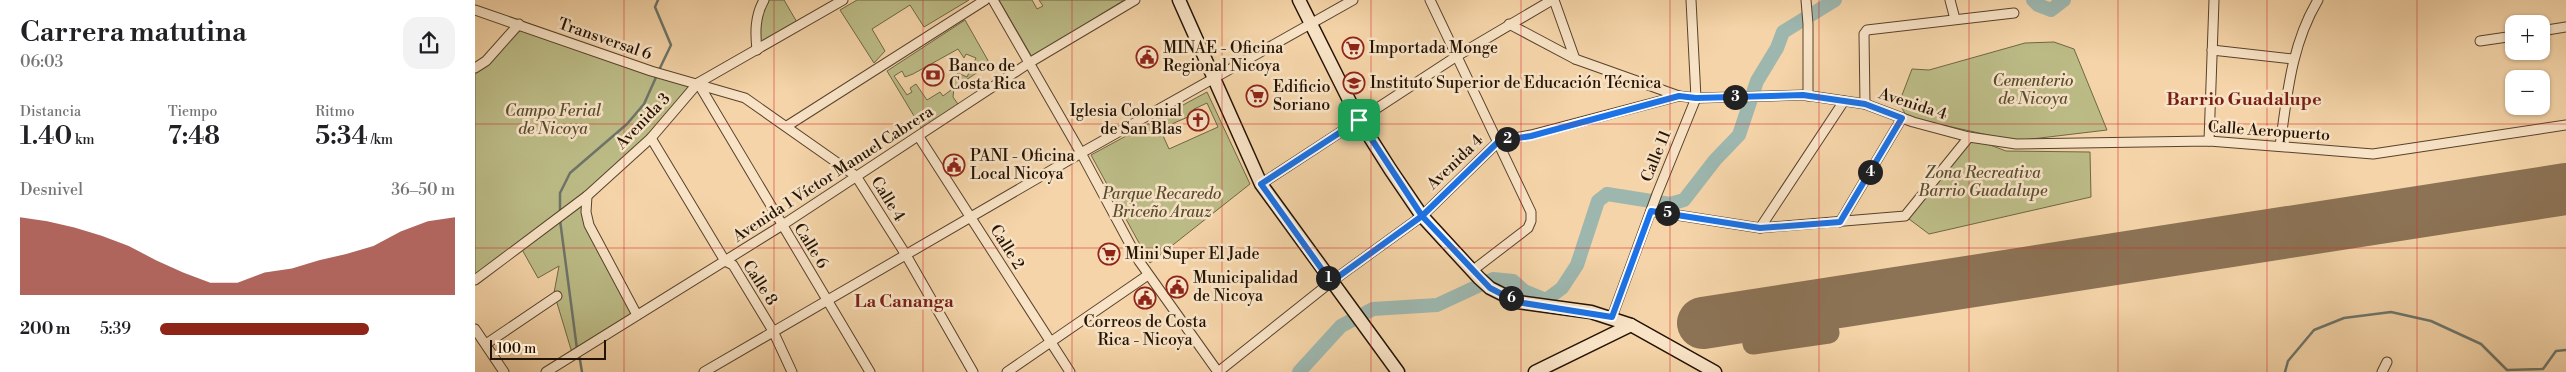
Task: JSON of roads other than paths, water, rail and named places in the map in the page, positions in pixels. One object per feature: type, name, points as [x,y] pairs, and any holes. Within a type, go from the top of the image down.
[{"type":"main road","points":[[1179,0],[1213,80],[1261,184],[1398,372]]},
{"type":"main road","points":[[1299,0],[1359,120],[1422,216],[1490,288],[1517,302],[1612,317],[1631,325],[1715,372]]},
{"type":"main road","points":[[1535,372],[1631,325]]},
{"type":"street","points":[[757,50],[755,29],[759,9],[764,0]]},
{"type":"street","name":"Avenida 3","points":[[475,280],[587,196],[651,138],[698,84],[843,0]]},
{"type":"street","points":[[787,126],[985,0]]},
{"type":"street","points":[[993,0],[1148,274],[1218,372]]},
{"type":"street","name":"Avenida 1 Víctor Manuel Cabrera","points":[[546,372],[781,226],[919,137],[1029,62],[1135,0]]},
{"type":"street","points":[[705,372],[1081,153],[1353,0]]},
{"type":"street","points":[[1430,0],[1499,141],[1531,212],[1531,221],[1528,228],[1475,274]]},
{"type":"street","points":[[1261,184],[1457,56],[1553,0],[1575,59]]},
{"type":"street","name":"Calle 11","points":[[1612,317],[1657,194],[1696,98],[1691,0]]},
{"type":"street","points":[[1806,0],[1808,12],[1807,96]]},
{"type":"street","points":[[1950,0],[1955,19]]},
{"type":"street","points":[[2209,141],[2214,0]]},
{"type":"street","points":[[2280,146],[2293,59],[2318,0]]},
{"type":"street","name":"Transversal 6","points":[[475,10],[651,71],[698,84]]},
{"type":"street","points":[[1865,104],[1864,34],[1873,28],[2014,13]]},
{"type":"street","points":[[475,68],[486,61],[519,24]]},
{"type":"street","points":[[1509,24],[1575,59],[1679,96]]},
{"type":"street","points":[[2550,30],[2566,27]]},
{"type":"street","points":[[2480,42],[2505,38]]},
{"type":"street","points":[[2212,50],[2293,59]]},
{"type":"street","name":"Calle 4","points":[[698,84],[745,98],[856,176],[906,255],[973,372]]},
{"type":"street","name":"Calle 6","points":[[698,84],[781,226],[870,372]]},
{"type":"street","name":"Avenida 4","points":[[1218,372],[1331,282],[1422,216],[1499,141],[1531,136],[1679,96],[1696,98],[1807,96],[1844,101],[1865,104],[1902,118],[1969,137]]},
{"type":"street","points":[[1760,228],[1844,101]]},
{"type":"street","points":[[1840,222],[1902,118]]},
{"type":"street","name":"Calle Aeropuerto","points":[[1969,137],[2016,144],[2209,141],[2373,154],[2566,125]]},
{"type":"street","name":"Calle 2","points":[[919,137],[1070,372]]},
{"type":"street","points":[[1652,208],[1760,228],[1905,216],[1969,137]]},
{"type":"street","name":"Calle 8","points":[[651,138],[725,261],[733,265],[773,331],[791,372]]},
{"type":"street","points":[[587,196],[586,212],[589,225],[637,316]]},
{"type":"street","points":[[1007,372],[1148,274]]},
{"type":"street","points":[[486,344],[557,296]]},
{"type":"street","points":[[475,329],[504,372]]},
{"type":"street","points":[[2382,372],[2387,362]]},
{"type":"waterway","points":[[658,0],[655,7],[671,45],[659,70]]},
{"type":"waterway","points":[[1299,372],[1341,326],[1373,309],[1437,305],[1493,279],[1513,281],[1524,291],[1546,300],[1562,288],[1577,265],[1598,201],[1607,194],[1670,204],[1684,200],[1715,160],[1739,135],[1757,81],[1777,48],[1783,32],[1835,0]]},
{"type":"waterway","points":[[2033,0],[2038,5],[2051,10],[2064,0]]},
{"type":"waterway","points":[[560,212],[560,193],[570,173],[627,124],[644,104],[657,75]]},
{"type":"waterway","points":[[560,220],[577,349]]},
{"type":"waterway","points":[[2285,372],[2288,361],[2314,330],[2344,318],[2391,312],[2431,321],[2481,344],[2507,370],[2543,369],[2556,351],[2566,350]]},
{"type":"waterway","points":[[579,354],[582,372]]},
{"type":"place","name":"Importada Monge","points":[[1353,48]]},
{"type":"place","name":"MINAE - Oficina Regional Nicoya","points":[[1147,57]]},
{"type":"place","name":"Banco de Costa Rica","points":[[933,75]]},
{"type":"place","name":"Instituto Superior de Educación Técnica","points":[[1354,83]]},
{"type":"place","name":"Edificio Soriano","points":[[1257,96]]},
{"type":"place","name":"Iglesia Colonial de San Blas","points":[[1198,120]]},
{"type":"place","name":"PANI - Oficina Local Nicoya","points":[[954,165]]},
{"type":"place","name":"Mini Super El Jade","points":[[1109,254]]},
{"type":"place","name":"Municipalidad de Nicoya","points":[[1177,287]]},
{"type":"place","name":"Correos de Costa Rica - Nicoya","points":[[1145,298]]},
{"type":"district","name":"Barrio Guadalupe","points":[[2244,99]]},
{"type":"district","name":"La Cananga","points":[[904,301]]},
{"type":"park label","name":"Cementerio de Nicoya","points":[[2033,90]]},
{"type":"park label","name":"Campo Ferial de Nicoya","points":[[553,120]]},
{"type":"park label","name":"Zona Recreativa Barrio Guadalupe","points":[[1983,182]]},
{"type":"park label","name":"Parque Recaredo Briceño Arauz","points":[[1162,203]]}]
